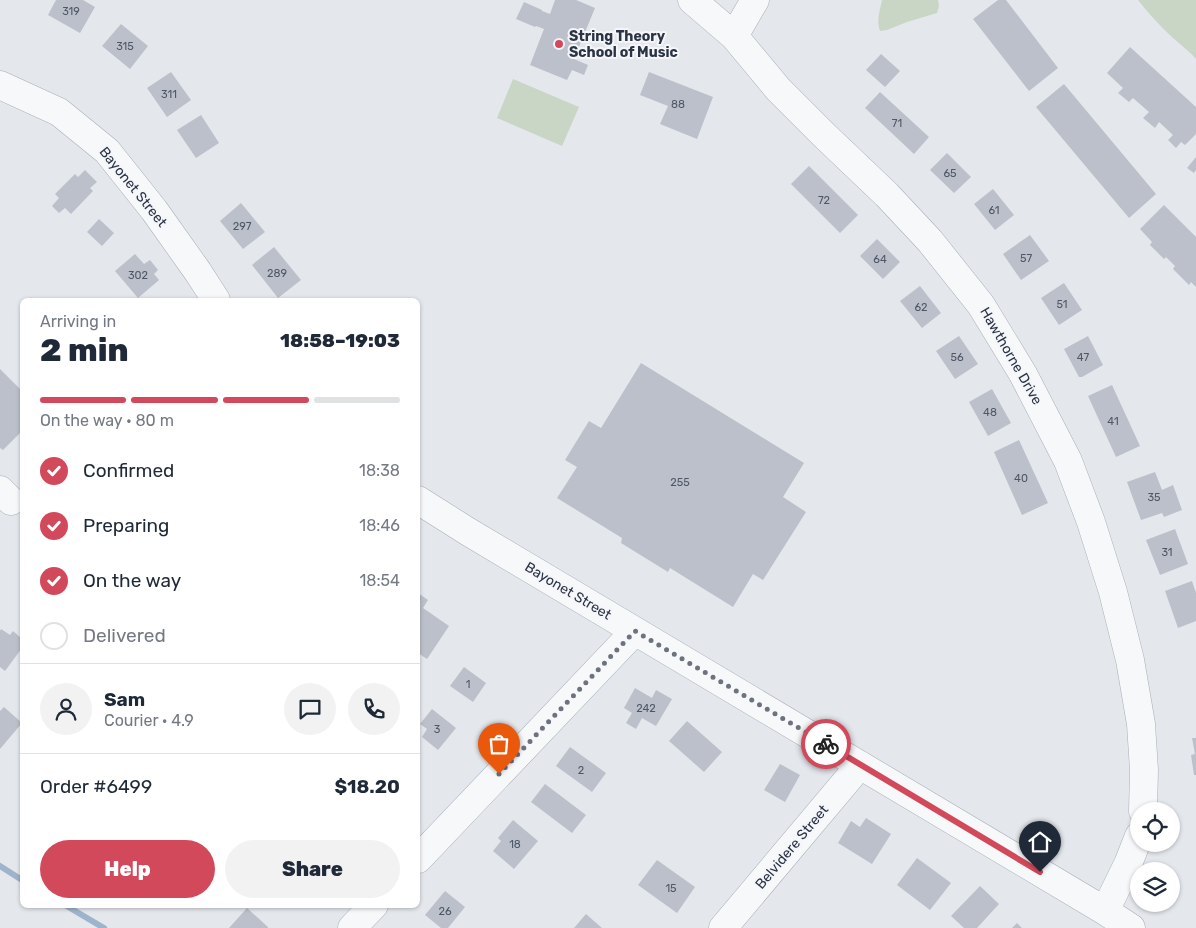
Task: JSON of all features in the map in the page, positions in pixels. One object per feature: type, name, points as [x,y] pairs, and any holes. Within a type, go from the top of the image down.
[{"type":"street","name":"Hawthorne Drive","points":[[692,0],[734,36],[778,89],[887,196],[930,242],[981,305],[1024,374],[1068,461],[1091,522],[1113,592],[1130,660],[1141,724],[1144,770],[1143,802]]},
{"type":"street","points":[[734,36],[755,0]]},
{"type":"street","name":"Bayonet Street","points":[[0,85],[59,112],[107,151],[154,210],[215,298]]},
{"type":"street","name":"Bayonet Street","points":[[420,501],[1105,910],[1131,928]]},
{"type":"street","points":[[420,857],[635,631]]},
{"type":"street","name":"Belvidere Street","points":[[723,928],[860,765]]},
{"type":"street","points":[[1105,910],[1133,852]]},
{"type":"street","points":[[352,928],[371,908]]},
{"type":"green space","points":[[882,0],[938,0],[939,6],[937,13],[880,31],[878,19]]},
{"type":"green space","points":[[1138,0],[1196,0],[1196,59],[1150,15]]},
{"type":"green space","points":[[513,79],[579,107],[562,146],[497,118]]},
{"type":"building","points":[[56,0],[83,0],[95,7],[80,33],[48,15]]},
{"type":"building","name":"String Theory School of Music","points":[[555,0],[576,0],[595,8],[574,59],[588,65],[584,75],[572,70],[567,80],[530,65],[544,29],[516,19],[524,2],[550,14]]},
{"type":"building","points":[[998,0],[1006,0],[1058,68],[1029,91],[973,19]]},
{"type":"building","points":[[121,24],[148,46],[130,69],[102,46]]},
{"type":"building","points":[[1130,47],[1196,107],[1196,134],[1185,145],[1181,142],[1176,148],[1168,140],[1173,135],[1159,122],[1155,128],[1143,118],[1149,112],[1133,98],[1129,102],[1118,93],[1123,88],[1107,73]]},
{"type":"building","points":[[881,54],[900,71],[885,87],[866,70]]},
{"type":"building","points":[[171,72],[191,100],[167,117],[147,88]]},
{"type":"building","points":[[649,72],[713,97],[697,139],[660,124],[668,106],[640,95]]},
{"type":"building","points":[[1064,84],[1156,194],[1129,218],[1036,107]]},
{"type":"building","points":[[880,92],[929,137],[914,154],[865,108]]},
{"type":"building","points":[[201,115],[219,143],[196,158],[177,130]]},
{"type":"building","points":[[947,153],[971,177],[954,193],[930,170]]},
{"type":"building","points":[[1196,157],[1196,170],[1194,173],[1187,168]]},
{"type":"building","points":[[809,166],[858,215],[840,233],[791,184]]},
{"type":"building","points":[[85,170],[97,182],[90,188],[93,191],[71,214],[65,208],[59,213],[52,206],[59,198],[55,194],[75,174],[78,177]]},
{"type":"building","points":[[993,189],[1014,215],[995,230],[974,204]]},
{"type":"building","points":[[241,203],[265,232],[243,249],[220,221]]},
{"type":"building","points":[[1164,205],[1196,237],[1196,287],[1191,282],[1189,285],[1173,269],[1175,266],[1166,257],[1164,259],[1150,245],[1152,242],[1140,229]]},
{"type":"building","points":[[99,219],[114,233],[102,246],[87,232]]},
{"type":"building","points":[[1030,235],[1049,261],[1021,280],[1003,254]]},
{"type":"building","points":[[877,239],[900,262],[883,279],[860,256]]},
{"type":"building","points":[[274,247],[301,280],[278,298],[252,265]]},
{"type":"building","points":[[135,254],[144,264],[150,260],[158,270],[154,274],[159,280],[138,298],[115,271]]},
{"type":"building","points":[[1064,283],[1082,310],[1059,325],[1041,298]]},
{"type":"building","points":[[920,286],[941,313],[922,328],[900,301]]},
{"type":"building","points":[[959,336],[978,364],[955,379],[936,351]]},
{"type":"building","points":[[1088,336],[1103,365],[1079,377],[1064,349]]},
{"type":"building","points":[[641,363],[804,463],[783,497],[806,512],[763,580],[753,574],[733,607],[670,568],[668,572],[621,543],[622,538],[557,498],[577,467],[565,460],[589,421],[601,428]]},
{"type":"building","points":[[0,369],[20,389],[20,433],[3,450],[0,448]]},
{"type":"building","points":[[1112,385],[1140,446],[1116,457],[1088,396]]},
{"type":"building","points":[[992,389],[1011,423],[988,436],[969,402]]},
{"type":"building","points":[[1019,440],[1048,503],[1022,515],[994,452]]},
{"type":"building","points":[[1155,472],[1162,490],[1173,485],[1182,510],[1164,517],[1162,513],[1141,520],[1127,482]]},
{"type":"building","points":[[1175,529],[1188,564],[1160,575],[1146,540]]},
{"type":"building","points":[[1192,581],[1196,593],[1196,621],[1178,628],[1165,591]]},
{"type":"building","points":[[420,594],[428,600],[423,608],[449,626],[427,659],[420,654]]},
{"type":"building","points":[[1,629],[10,635],[13,631],[20,637],[20,651],[5,671],[0,667]]},
{"type":"building","points":[[464,667],[486,683],[473,702],[450,686]]},
{"type":"building","points":[[635,688],[652,698],[656,690],[672,699],[656,726],[642,718],[636,729],[626,723],[632,713],[624,708]]},
{"type":"building","points":[[4,707],[20,721],[20,725],[0,749],[0,711]]},
{"type":"building","points":[[432,709],[456,728],[438,750],[422,737],[427,729],[420,724]]},
{"type":"building","points":[[687,721],[722,752],[704,772],[669,741]]},
{"type":"building","points":[[1192,738],[1196,738],[1196,775],[1194,775],[1191,755],[1195,754]]},
{"type":"building","points":[[570,747],[606,773],[592,792],[556,766]]},
{"type":"building","points":[[780,764],[800,775],[785,802],[764,790]]},
{"type":"building","points":[[545,784],[586,815],[572,833],[531,802]]},
{"type":"building","points":[[866,818],[891,834],[872,864],[838,843],[851,821],[860,827]]},
{"type":"building","points":[[513,820],[538,841],[514,869],[493,851],[501,841],[498,838]]},
{"type":"building","points":[[917,858],[951,883],[930,910],[897,885]]},
{"type":"building","points":[[657,860],[695,887],[677,913],[638,885]]},
{"type":"building","points":[[980,886],[999,904],[977,928],[964,928],[951,916]]},
{"type":"building","points":[[445,891],[465,907],[448,928],[441,928],[425,915]]},
{"type":"building","points":[[247,908],[268,927],[268,928],[229,928]]},
{"type":"building","points":[[586,914],[602,928],[574,928]]},
{"type":"building","points":[[1017,923],[1022,928],[1012,928]]},
{"type":"waterway","points":[[0,866],[20,879]]},
{"type":"waterway","points":[[70,908],[104,928]]},
{"type":"way so far","points":[[499,774],[635,631],[826,744]]},
{"type":"place","name":"String Theory School of Music","points":[[559,44]]},
{"type":"route","points":[[826,744],[1040,872]]}]
